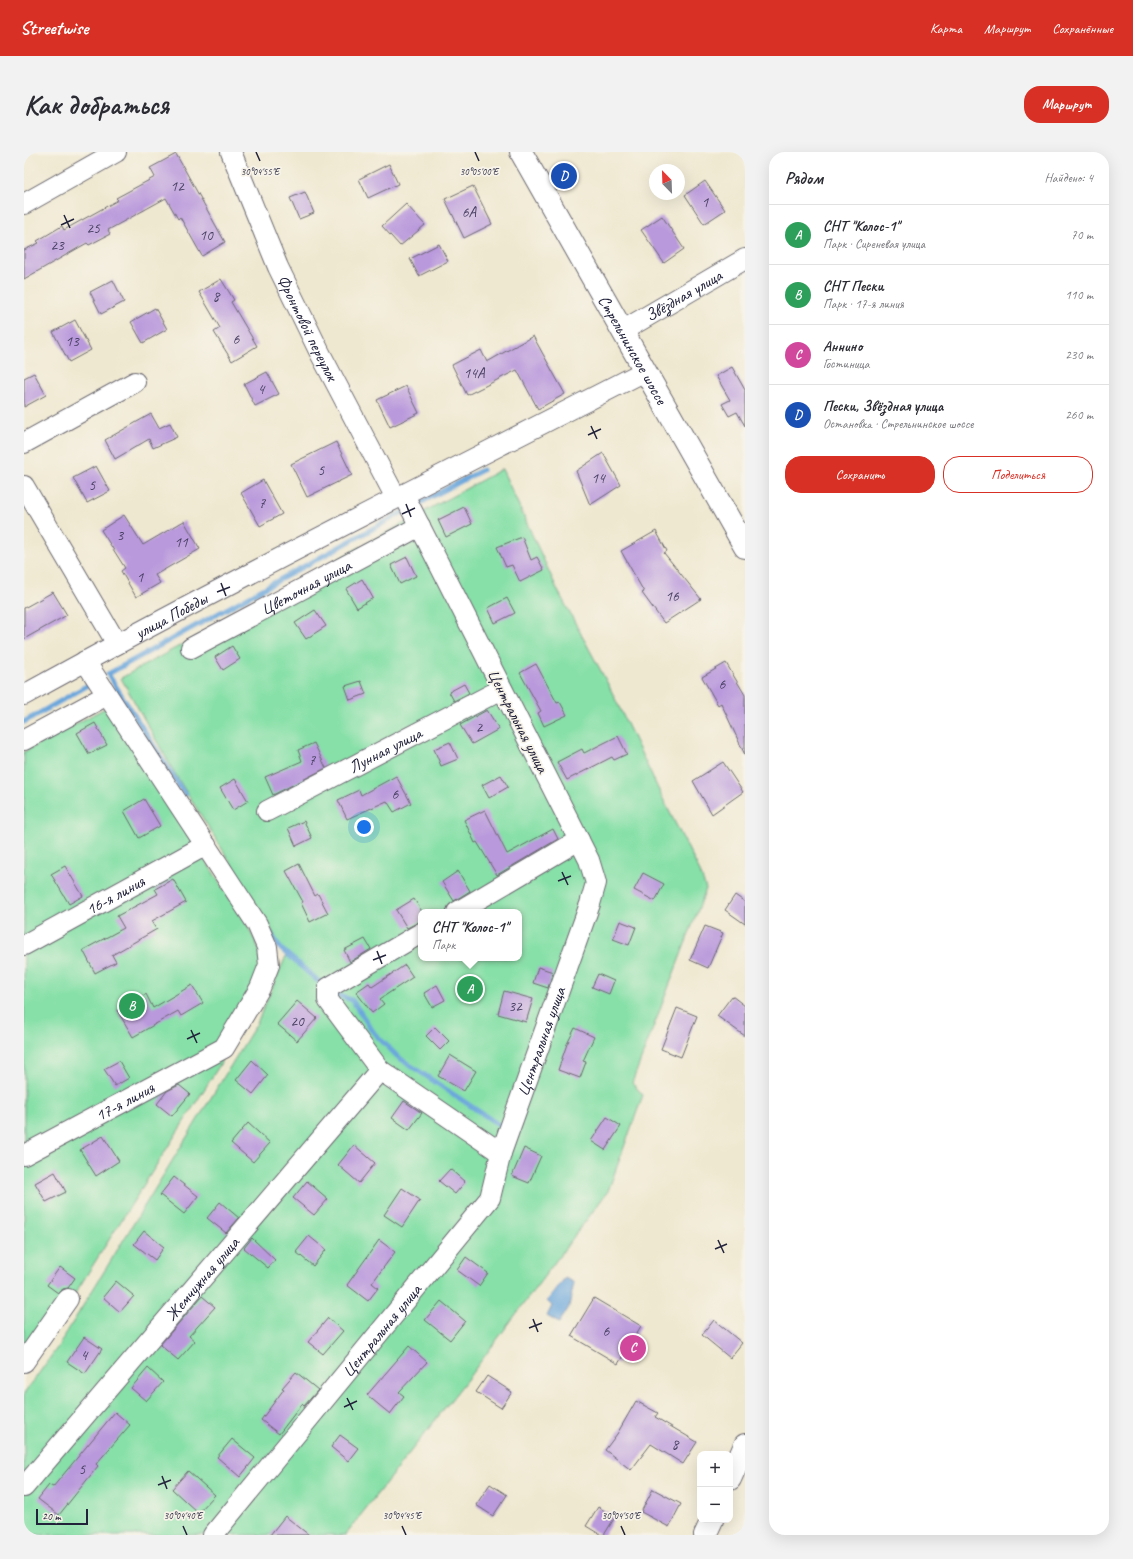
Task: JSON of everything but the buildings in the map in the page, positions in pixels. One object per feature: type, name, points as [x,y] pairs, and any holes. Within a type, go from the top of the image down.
[{"type":"main road","name":"Стрельнинское шоссе","points":[[521,152],[745,547]]},
{"type":"main road","points":[[733,1472],[745,1445]]},
{"type":"main road","points":[[705,1535],[711,1523]]},
{"type":"street","points":[[24,204],[116,152]]},
{"type":"street","name":"Фронтовой переулок","points":[[231,152],[278,267],[320,353],[400,496]]},
{"type":"street","name":"Звёздная улица","points":[[622,331],[745,259]]},
{"type":"street","name":"улица Победы","points":[[24,695],[117,644],[400,496],[645,371]]},
{"type":"street","points":[[24,443],[135,382]]},
{"type":"street","points":[[24,486],[117,644]]},
{"type":"street","name":"Центральная улица","points":[[213,1535],[490,1198],[502,1153],[590,904],[596,883],[589,860],[420,526],[400,496]]},
{"type":"street","name":"Цветочная улица","points":[[191,648],[420,526]]},
{"type":"street","points":[[85,661],[206,845]]},
{"type":"street","name":"Лунная улица","points":[[267,811],[502,689]]},
{"type":"street","points":[[24,740],[107,695]]},
{"type":"street","points":[[462,909],[579,840]]},
{"type":"street","name":"16-я линия","points":[[24,945],[206,845]]},
{"type":"street","name":"17-я линия","points":[[24,1155],[224,1048],[260,988],[269,965],[267,946],[257,924],[206,845]]},
{"type":"street","points":[[418,935],[328,988],[328,1000],[380,1070],[502,1153]]},
{"type":"street","name":"Жемчужная улица","points":[[24,1487],[61,1446],[380,1070]]},
{"type":"street","points":[[24,1362],[68,1299]]},
{"type":"green space","points":[[502,469],[558,591],[609,686],[700,872],[706,889],[632,1083],[643,1095],[608,1191],[469,1377],[345,1535],[24,1535],[24,1394],[57,1348],[257,1023],[286,956],[264,916],[177,777],[121,678]]},
{"type":"green space","points":[[107,707],[247,925],[259,949],[261,970],[219,1041],[221,1063],[24,1374],[24,752]]},
{"type":"water","points":[[565,1278],[574,1283],[569,1307],[559,1323],[547,1316],[552,1306],[547,1301]]},
{"type":"waterway","points":[[420,503],[482,470]]},
{"type":"waterway","points":[[185,795],[108,674],[403,512]]},
{"type":"waterway","points":[[24,722],[90,684]]},
{"type":"waterway","points":[[271,934],[281,949],[324,986]]},
{"type":"waterway","points":[[335,994],[352,1000],[374,1033],[398,1057],[499,1125]]},
{"type":"place","name":"Пески, Звёздная улица","points":[[564,176]]},
{"type":"place","name":"СНТ \"Колос-1\"","points":[[470,989]]},
{"type":"place","name":"СНТ Пески","points":[[132,1006]]},
{"type":"place","name":"Аннино","points":[[633,1348]]}]
